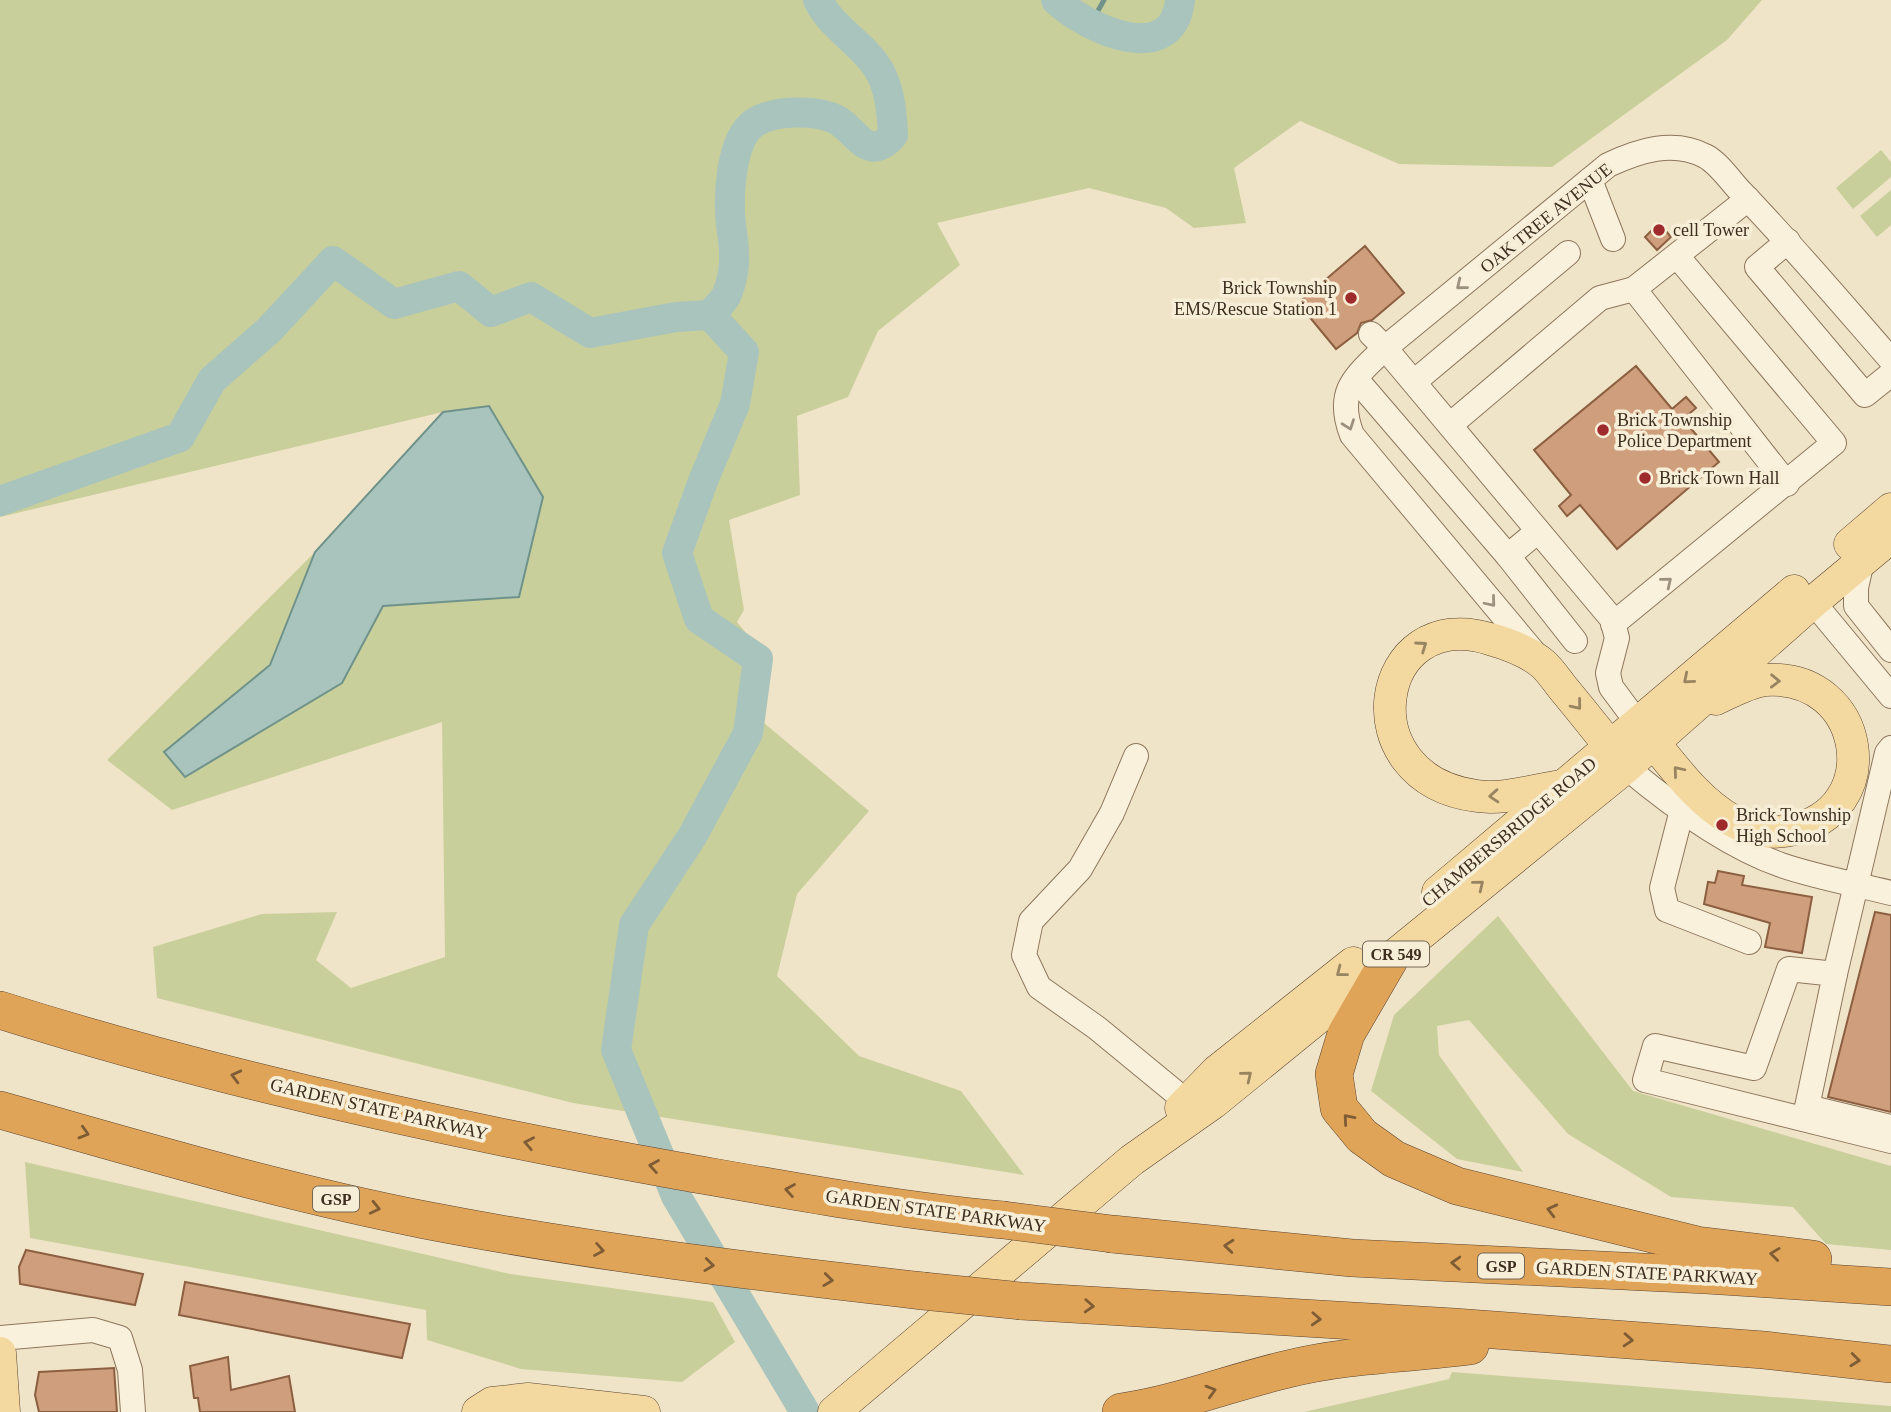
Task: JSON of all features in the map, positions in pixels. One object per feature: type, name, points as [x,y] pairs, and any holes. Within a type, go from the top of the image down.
[{"type":"highway","points":[[1389,960],[1346,1034],[1334,1074],[1339,1108],[1362,1136],[1394,1158],[1457,1186],[1697,1245],[1891,1268]]},
{"type":"highway","name":"GARDEN STATE PARKWAY","points":[[7,1012],[318,1096],[513,1140],[937,1214],[1352,1258],[1891,1287]]},
{"type":"highway","name":"GSP","points":[[9,1112],[275,1185],[424,1219],[760,1272],[1021,1301],[1560,1335],[1764,1350],[1891,1364]]},
{"type":"highway","points":[[1121,1412],[1180,1400],[1290,1368],[1373,1355],[1560,1335]]},
{"type":"main road","name":"CHAMBERSBRIDGE ROAD","points":[[834,1412],[1132,1160],[1213,1103],[1389,960],[1891,509]]},
{"type":"main road","name":"CHAMBERSBRIDGE ROAD","points":[[1645,732],[1689,711],[1891,537]]},
{"type":"main road","points":[[1561,786],[1480,797],[1440,786],[1408,764],[1391,726],[1390,708],[1393,682],[1407,657],[1434,637],[1472,633],[1508,644],[1543,664],[1618,757]]},
{"type":"main road","points":[[1645,732],[1692,804],[1754,829],[1775,833],[1802,828],[1834,809],[1844,794],[1852,771],[1850,732],[1842,715],[1830,701],[1800,683],[1751,683],[1689,711]]},
{"type":"main road","name":"CHAMBERSBRIDGE ROAD","points":[[1132,1160],[1217,1071],[1377,944],[1561,786],[1618,757]]},
{"type":"main road","points":[[0,1353],[4,1412]]},
{"type":"main road","points":[[478,1412],[492,1403],[528,1399],[644,1412]]},
{"type":"lane","name":"OAK TREE AVENUE","points":[[1356,379],[1378,341],[1608,165],[1631,154],[1659,147],[1687,149],[1707,156],[1788,241],[1891,360]]},
{"type":"lane","points":[[1590,180],[1612,239]]},
{"type":"lane","points":[[1450,425],[1600,298],[1634,289],[1748,199]]},
{"type":"lane","points":[[1788,241],[1757,267],[1864,395],[1891,373]]},
{"type":"lane","points":[[1414,382],[1568,253]]},
{"type":"lane","points":[[1614,624],[1834,443],[1677,256]]},
{"type":"lane","points":[[1634,289],[1787,484]]},
{"type":"lane","points":[[1378,341],[1612,619],[1617,638],[1608,673],[1611,687],[1645,732]]},
{"type":"lane","points":[[1543,664],[1352,435],[1345,415],[1348,391],[1356,379],[1508,556],[1575,641]]},
{"type":"lane","points":[[1508,556],[1538,531]]},
{"type":"lane","points":[[1862,561],[1856,588],[1856,606],[1891,650]]},
{"type":"lane","points":[[1813,602],[1891,696]]},
{"type":"lane","points":[[1136,756],[1112,813],[1080,869],[1031,920],[1024,955],[1039,987],[1097,1028],[1187,1102]]},
{"type":"lane","points":[[1618,757],[1662,797],[1692,804],[1747,850],[1782,865],[1891,893]]},
{"type":"lane","points":[[1888,765],[1835,974],[1807,1107],[1891,1127]]},
{"type":"lane","points":[[1692,804],[1662,888],[1667,909],[1749,942]]},
{"type":"lane","points":[[1835,974],[1790,969],[1754,1068],[1655,1046],[1645,1080],[1891,1141]]},
{"type":"lane","points":[[0,1338],[93,1330],[120,1338],[130,1370],[133,1412]]},
{"type":"green space","points":[[0,0],[1762,0],[1727,40],[1552,167],[1399,164],[1300,121],[1234,168],[1246,223],[1194,228],[1166,208],[1089,188],[937,223],[960,265],[878,331],[848,397],[797,416],[800,495],[729,520],[744,610],[737,622],[747,634],[757,717],[869,811],[797,894],[777,976],[859,1056],[961,1091],[1024,1175],[573,1103],[157,998],[153,947],[262,914],[337,912],[316,960],[351,988],[445,957],[442,722],[172,810],[107,760],[315,552],[270,665],[164,752],[342,683],[383,606],[519,597],[488,406],[443,412],[0,517]]},
{"type":"green space","points":[[1881,150],[1891,162],[1891,177],[1853,209],[1836,188]]},
{"type":"green space","points":[[1891,190],[1891,225],[1877,237],[1860,216]]},
{"type":"green space","points":[[1498,916],[1633,1091],[1891,1166],[1891,1250],[1826,1244],[1793,1207],[1671,1197],[1568,1134],[1469,1020],[1437,1026],[1439,1055],[1523,1172],[1457,1159],[1371,1091],[1394,1015]]},
{"type":"green space","points":[[25,1162],[510,1274],[713,1302],[735,1342],[682,1382],[521,1369],[427,1340],[426,1310],[30,1238]]},
{"type":"green space","points":[[1452,1372],[1891,1406],[1891,1412],[1304,1412],[1449,1379]]},
{"type":"water","points":[[489,406],[543,497],[519,597],[383,606],[342,683],[185,777],[164,752],[270,665],[315,552],[443,412]]},
{"type":"building","name":"cell Tower","points":[[1659,223],[1671,237],[1657,250],[1645,237]]},
{"type":"building","name":"Brick Township EMS/Rescue Station 1","points":[[1365,246],[1404,293],[1372,320],[1361,323],[1357,333],[1336,349],[1298,303]]},
{"type":"building","points":[[1636,366],[1672,409],[1686,397],[1696,408],[1683,419],[1719,462],[1617,549],[1580,505],[1567,516],[1559,506],[1571,495],[1534,450]]},
{"type":"building","points":[[1718,871],[1744,876],[1742,885],[1812,897],[1802,953],[1765,947],[1770,923],[1704,904],[1708,882],[1715,883]]},
{"type":"building","points":[[1875,912],[1891,915],[1891,1112],[1828,1097]]},
{"type":"building","points":[[26,1250],[143,1274],[135,1305],[20,1284],[19,1267]]},
{"type":"building","points":[[185,1282],[410,1324],[402,1358],[179,1315]]},
{"type":"building","points":[[228,1357],[231,1390],[289,1376],[295,1412],[200,1412],[198,1398],[194,1398],[190,1366]]},
{"type":"building","points":[[114,1368],[117,1412],[39,1412],[35,1395],[39,1372]]},
{"type":"waterway","points":[[710,315],[726,297],[732,278],[732,170],[740,142],[754,123],[783,113],[807,113],[837,120],[870,146],[884,143],[893,135],[891,110],[883,77],[872,60],[831,19],[818,0]]},
{"type":"waterway","points":[[1056,0],[1087,22],[1107,31],[1127,37],[1146,38],[1162,33],[1174,21],[1180,0]]},
{"type":"waterway","points":[[1090,25],[1104,0]]},
{"type":"waterway","points":[[0,501],[180,437],[212,380],[269,330],[333,261],[394,304],[459,286],[491,312],[531,297],[590,333],[676,317],[710,315]]},
{"type":"waterway","points":[[710,315],[744,352],[735,404],[677,553],[699,619],[758,659],[748,733],[693,835],[634,925],[616,1050],[676,1196],[805,1412]]},
{"type":"place","name":"cell Tower","points":[[1659,230]]},
{"type":"place","name":"Brick Township EMS/Rescue Station 1","points":[[1351,298]]},
{"type":"place","name":"Brick Township Police Department","points":[[1603,430]]},
{"type":"place","name":"Brick Town Hall","points":[[1645,478]]},
{"type":"place","name":"Brick Township High School","points":[[1722,825]]}]
